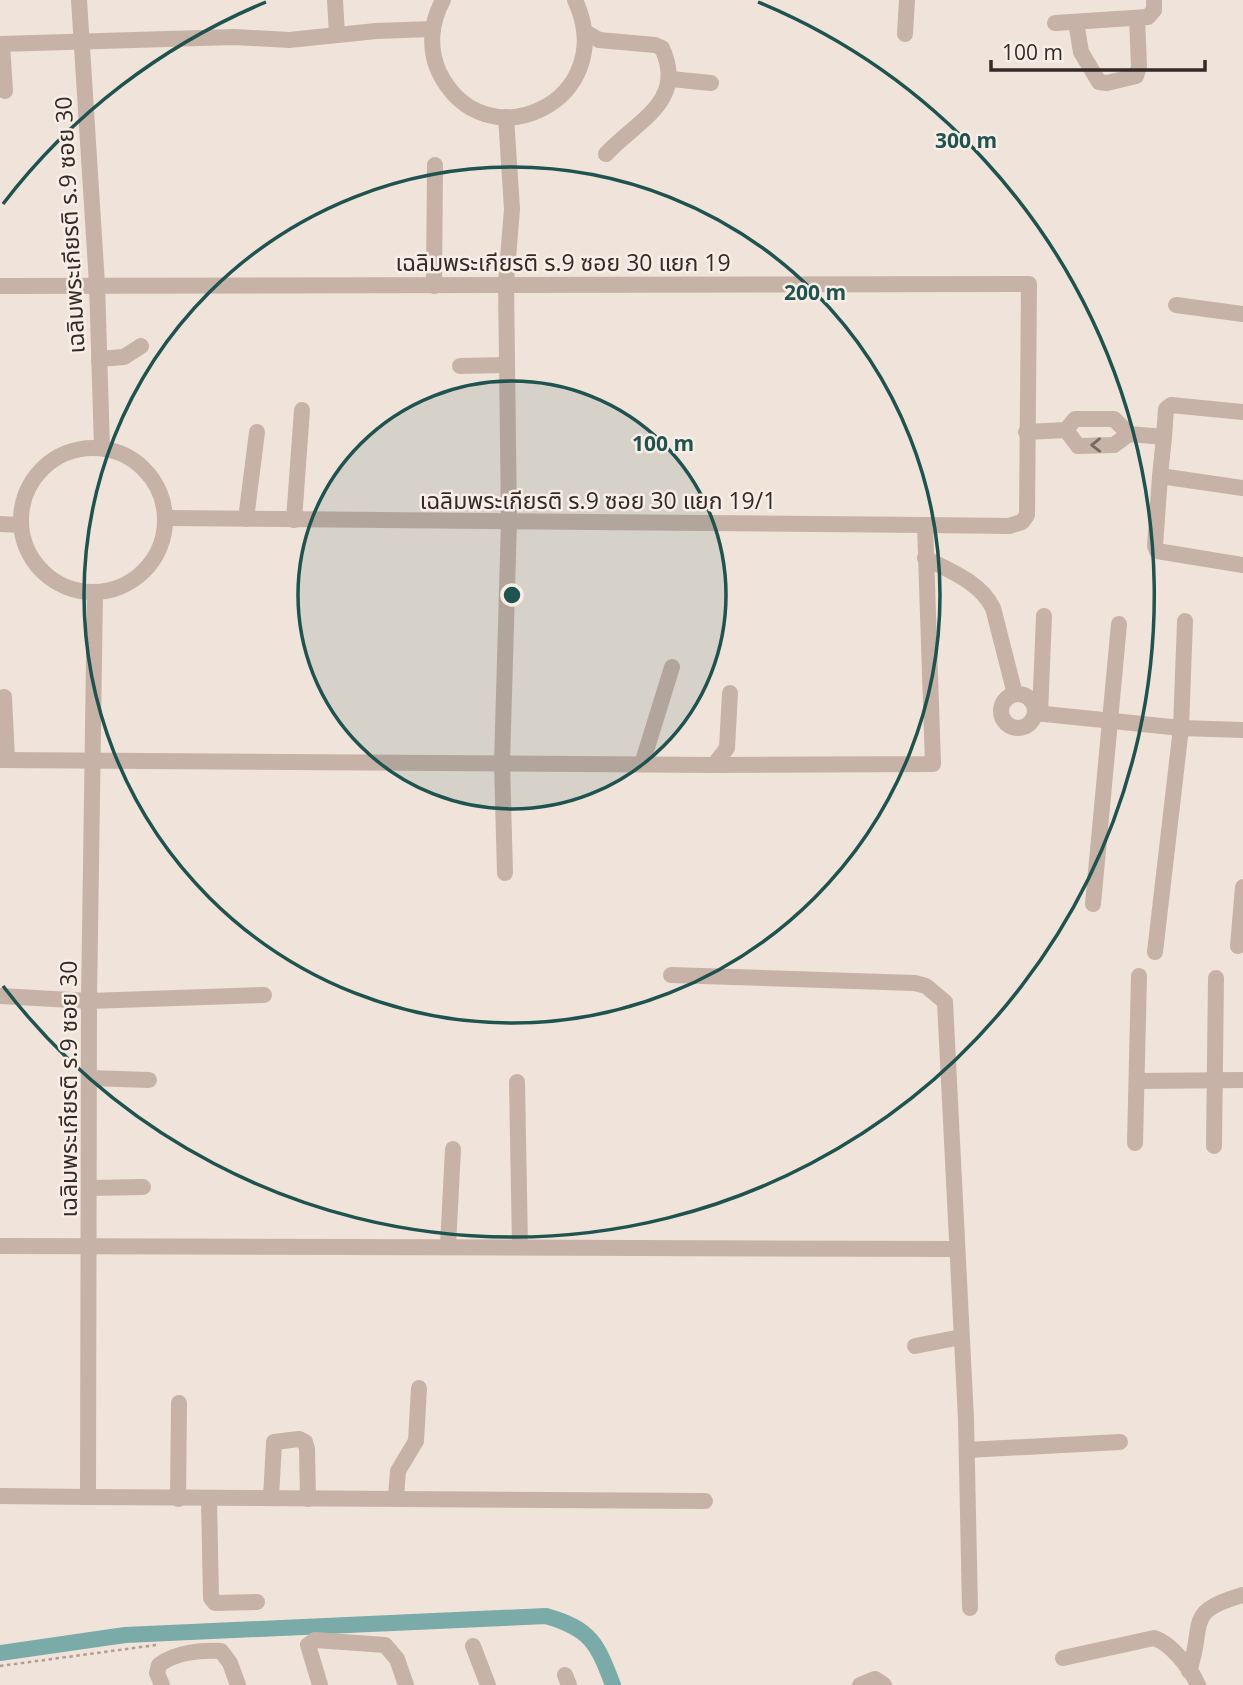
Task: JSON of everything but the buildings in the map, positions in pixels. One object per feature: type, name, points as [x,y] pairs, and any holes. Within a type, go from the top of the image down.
[{"type":"street","name":"เฉลิมพระเกียรติ ร.9 ซอย 30","points":[[79,0],[97,284],[102,448]]},
{"type":"street","points":[[335,0],[337,35]]},
{"type":"street","points":[[443,0],[433,29],[436,66],[450,89],[471,107],[506,117],[534,113],[558,99],[580,69],[585,32],[575,0]]},
{"type":"street","points":[[905,34],[907,0]]},
{"type":"street","points":[[1055,23],[1137,18],[1153,14],[1154,0]]},
{"type":"street","points":[[1076,22],[1081,52],[1102,84],[1136,76],[1139,67],[1137,18]]},
{"type":"street","points":[[5,91],[1,44],[234,37],[289,40],[433,29]]},
{"type":"street","points":[[585,32],[599,40],[635,42],[662,48],[671,79],[663,99],[634,131],[606,154]]},
{"type":"street","points":[[671,79],[711,83]]},
{"type":"street","points":[[505,873],[502,763],[509,521],[506,283],[512,209],[506,117]]},
{"type":"street","points":[[434,286],[435,165]]},
{"type":"street","name":"เฉลิมพระเกียรติ ร.9 ซอย 30 แยก 19","points":[[0,286],[1029,284],[1026,432]]},
{"type":"street","points":[[1176,305],[1243,314]]},
{"type":"street","points":[[99,359],[124,357],[141,346]]},
{"type":"street","points":[[460,366],[506,365]]},
{"type":"street","points":[[1243,412],[1171,405],[1166,410],[1155,546],[1157,551],[1243,565]]},
{"type":"street","points":[[294,520],[302,410]]},
{"type":"street","points":[[1026,432],[1066,430],[1075,419],[1114,419],[1129,434]]},
{"type":"street","points":[[1066,430],[1078,446],[1114,445],[1129,434],[1164,436]]},
{"type":"street","points":[[246,519],[257,432]]},
{"type":"street","name":"เฉลิมพระเกียรติ ร.9 ซอย 30 แยก 19/1","points":[[165,518],[1009,526],[1022,522],[1027,515],[1026,432]]},
{"type":"street","points":[[81,448],[102,448],[122,453],[139,464],[153,480],[162,498],[165,518],[162,541],[152,561],[127,583],[95,592],[73,589],[53,580],[37,565],[26,546],[22,525],[23,504],[30,484],[43,467],[61,455],[81,448]]},
{"type":"street","points":[[1160,476],[1243,488]]},
{"type":"street","points":[[0,524],[22,525]]},
{"type":"street","points":[[4,697],[4,760],[933,764],[925,525]]},
{"type":"street","points":[[925,558],[963,578],[987,596],[993,608],[1015,694]]},
{"type":"street","name":"เฉลิมพระเกียรติ ร.9 ซอย 30","points":[[88,1497],[91,1245],[89,1001],[95,592]]},
{"type":"street","points":[[1015,694],[1002,704],[1002,716],[1009,725],[1025,727],[1038,714],[1044,616]]},
{"type":"street","points":[[1155,952],[1181,728],[1185,621]]},
{"type":"street","points":[[1093,904],[1108,719],[1119,624]]},
{"type":"street","points":[[642,764],[672,667]]},
{"type":"street","points":[[714,765],[727,748],[730,693]]},
{"type":"street","points":[[1015,694],[1030,698],[1038,714]]},
{"type":"street","points":[[1038,714],[1181,728],[1243,730]]},
{"type":"street","points":[[1238,946],[1243,887]]},
{"type":"street","points":[[671,975],[915,983],[935,992],[945,1002],[967,1450],[971,1608]]},
{"type":"street","points":[[1135,1143],[1139,976]]},
{"type":"street","points":[[1214,1146],[1216,978]]},
{"type":"street","points":[[0,996],[89,1001],[264,995]]},
{"type":"street","points":[[90,1079],[149,1080]]},
{"type":"street","points":[[1138,1081],[1243,1080]]},
{"type":"street","points":[[517,1082],[520,1246]]},
{"type":"street","points":[[448,1246],[453,1149]]},
{"type":"street","points":[[91,1188],[143,1187]]},
{"type":"street","points":[[0,1246],[956,1249]]},
{"type":"street","points":[[915,1346],[961,1337]]},
{"type":"street","points":[[396,1497],[398,1471],[416,1441],[419,1388]]},
{"type":"street","points":[[178,1499],[179,1403]]},
{"type":"street","points":[[271,1498],[274,1442],[299,1439],[305,1442],[307,1449],[308,1499]]},
{"type":"street","points":[[967,1450],[1120,1442]]},
{"type":"street","points":[[0,1496],[209,1500],[396,1497],[705,1501]]},
{"type":"street","points":[[209,1500],[211,1598],[215,1603],[257,1602]]},
{"type":"street","points":[[1194,1678],[1199,1620],[1206,1608],[1243,1595]]},
{"type":"street","points":[[1063,1658],[1154,1638],[1162,1640],[1194,1678]]},
{"type":"street","points":[[320,1685],[307,1645],[315,1640],[385,1645],[397,1659],[406,1685]]},
{"type":"street","points":[[472,1646],[488,1685]]},
{"type":"street","points":[[162,1685],[158,1673],[159,1665],[168,1657],[210,1650],[221,1651],[230,1663],[238,1685]]},
{"type":"street","points":[[860,1685],[875,1679],[884,1685]]},
{"type":"path","points":[[0,1667],[156,1645]]},
{"type":"waterway","points":[[0,1653],[125,1635],[546,1616],[583,1632],[597,1648],[613,1685]]}]
